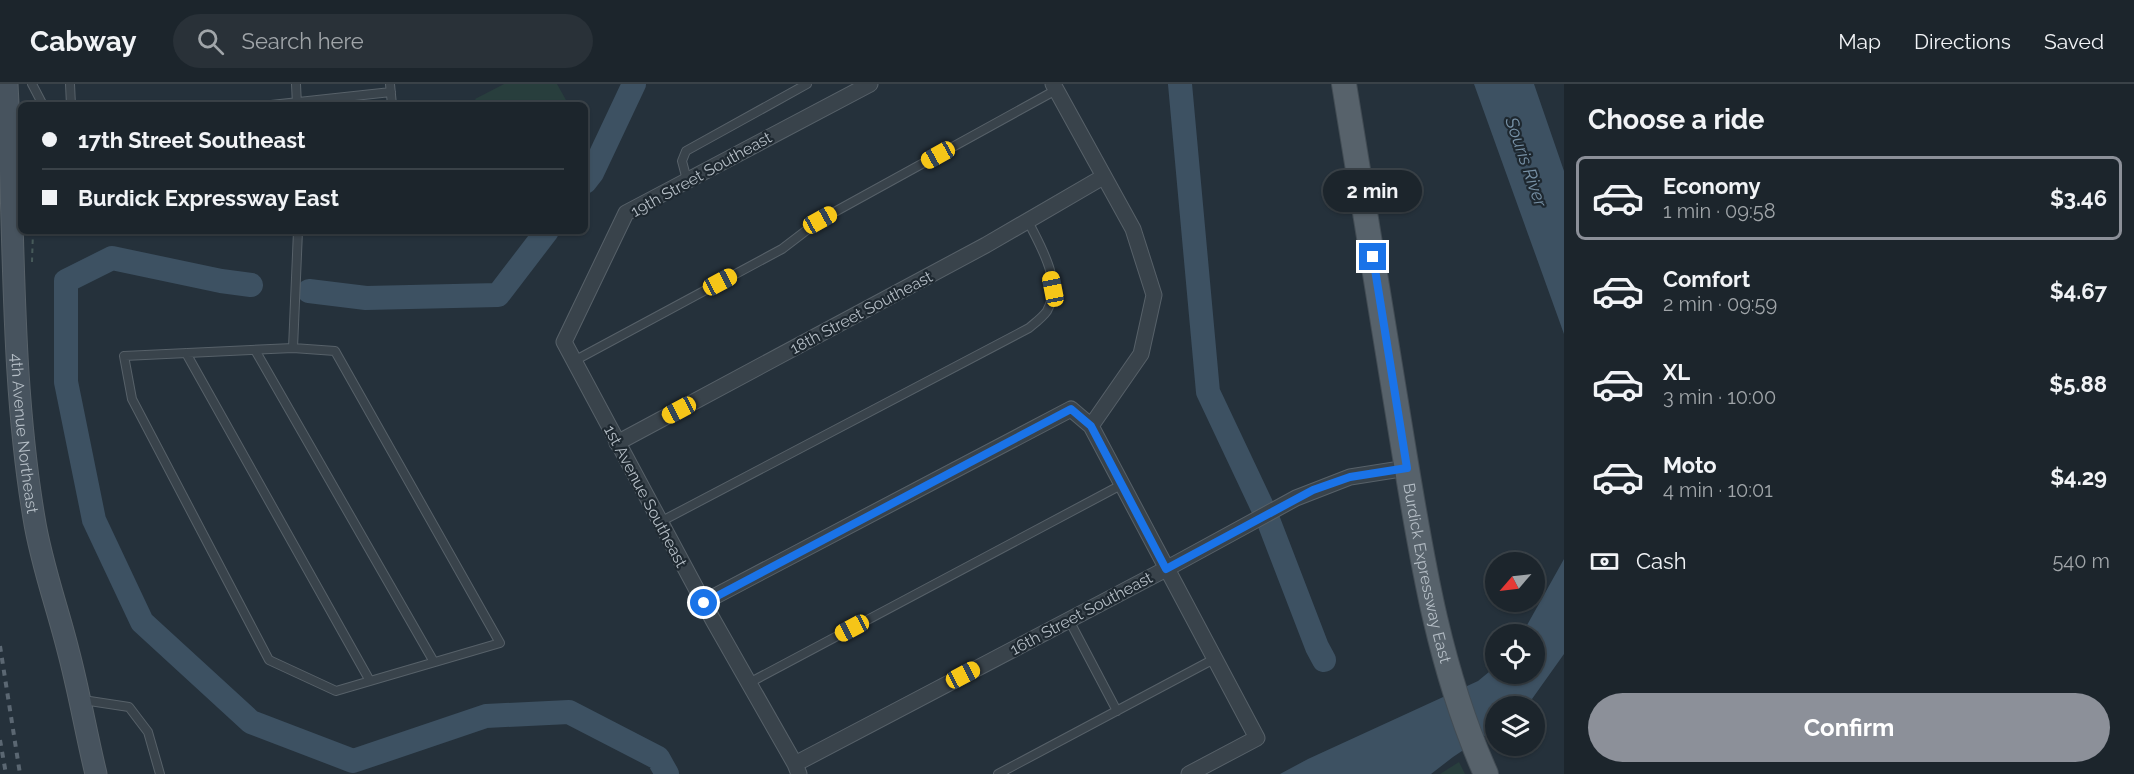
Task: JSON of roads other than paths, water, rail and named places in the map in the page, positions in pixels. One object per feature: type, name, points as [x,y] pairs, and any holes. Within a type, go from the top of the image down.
[{"type":"main road","name":"Burdick Expressway East","points":[[1344,84],[1432,606],[1445,664],[1474,747],[1486,774]]},
{"type":"street","name":"4th Avenue Northeast","points":[[7,84],[15,126],[17,217],[14,319],[22,424],[34,520],[96,774]]},
{"type":"street","name":"19th Street Southeast","points":[[564,342],[626,213],[870,84]]},
{"type":"street","points":[[1054,87],[1133,229],[1154,295],[1142,354],[1091,426]]},
{"type":"street","name":"18th Street Southeast","points":[[617,443],[1028,221],[1103,177]]},
{"type":"street","name":"1st Avenue Southeast","points":[[564,342],[704,603],[797,769]]},
{"type":"street","points":[[704,603],[1071,409],[1091,426],[1257,738],[1189,774]]},
{"type":"street","name":"16th Street Southeast","points":[[797,769],[1296,498],[1350,477],[1407,468]]},
{"type":"lane","points":[[32,84],[41,102]]},
{"type":"lane","points":[[70,84],[71,102]]},
{"type":"lane","points":[[296,84],[297,102]]},
{"type":"lane","points":[[687,180],[682,161],[686,151],[807,84]]},
{"type":"lane","points":[[573,361],[782,249],[820,220],[1054,87]]},
{"type":"lane","points":[[309,102],[390,88]]},
{"type":"lane","points":[[660,522],[1029,328],[1046,312],[1053,289],[1049,265],[1028,221]]},
{"type":"lane","points":[[293,348],[298,234]]},
{"type":"lane","points":[[293,348],[335,351],[500,643],[336,691],[269,660],[132,399],[124,356],[293,348]]},
{"type":"lane","points":[[255,350],[434,662]]},
{"type":"lane","points":[[186,353],[370,681]]},
{"type":"lane","points":[[749,683],[1121,485]]},
{"type":"lane","points":[[1069,620],[1117,711]]},
{"type":"lane","points":[[998,774],[1214,659]]},
{"type":"lane","points":[[79,699],[129,707],[148,732],[160,774]]},
{"type":"water","name":"Souris River","points":[[1474,84],[1534,84],[1564,171],[1564,334]]},
{"type":"water","points":[[1564,559],[1564,654],[1545,681],[1545,624],[1528,624],[1534,612],[1545,612],[1545,593]]},
{"type":"water","points":[[1485,675],[1485,684],[1543,684],[1534,696],[1485,696],[1485,736],[1431,774],[1280,774],[1308,759],[1478,681]]},
{"type":"waterway","points":[[588,178],[634,84]]},
{"type":"waterway","points":[[1180,84],[1208,392],[1267,517],[1324,660]]},
{"type":"waterway","points":[[309,291],[366,298],[498,295],[545,234]]},
{"type":"waterway","points":[[251,285],[112,258],[66,281],[66,382],[94,520],[142,622],[251,722],[353,761],[486,716],[569,712],[658,758],[667,774]]},
{"type":"railway","points":[[0,646],[20,774]]},
{"type":"railway","points":[[0,740],[6,774]]}]
